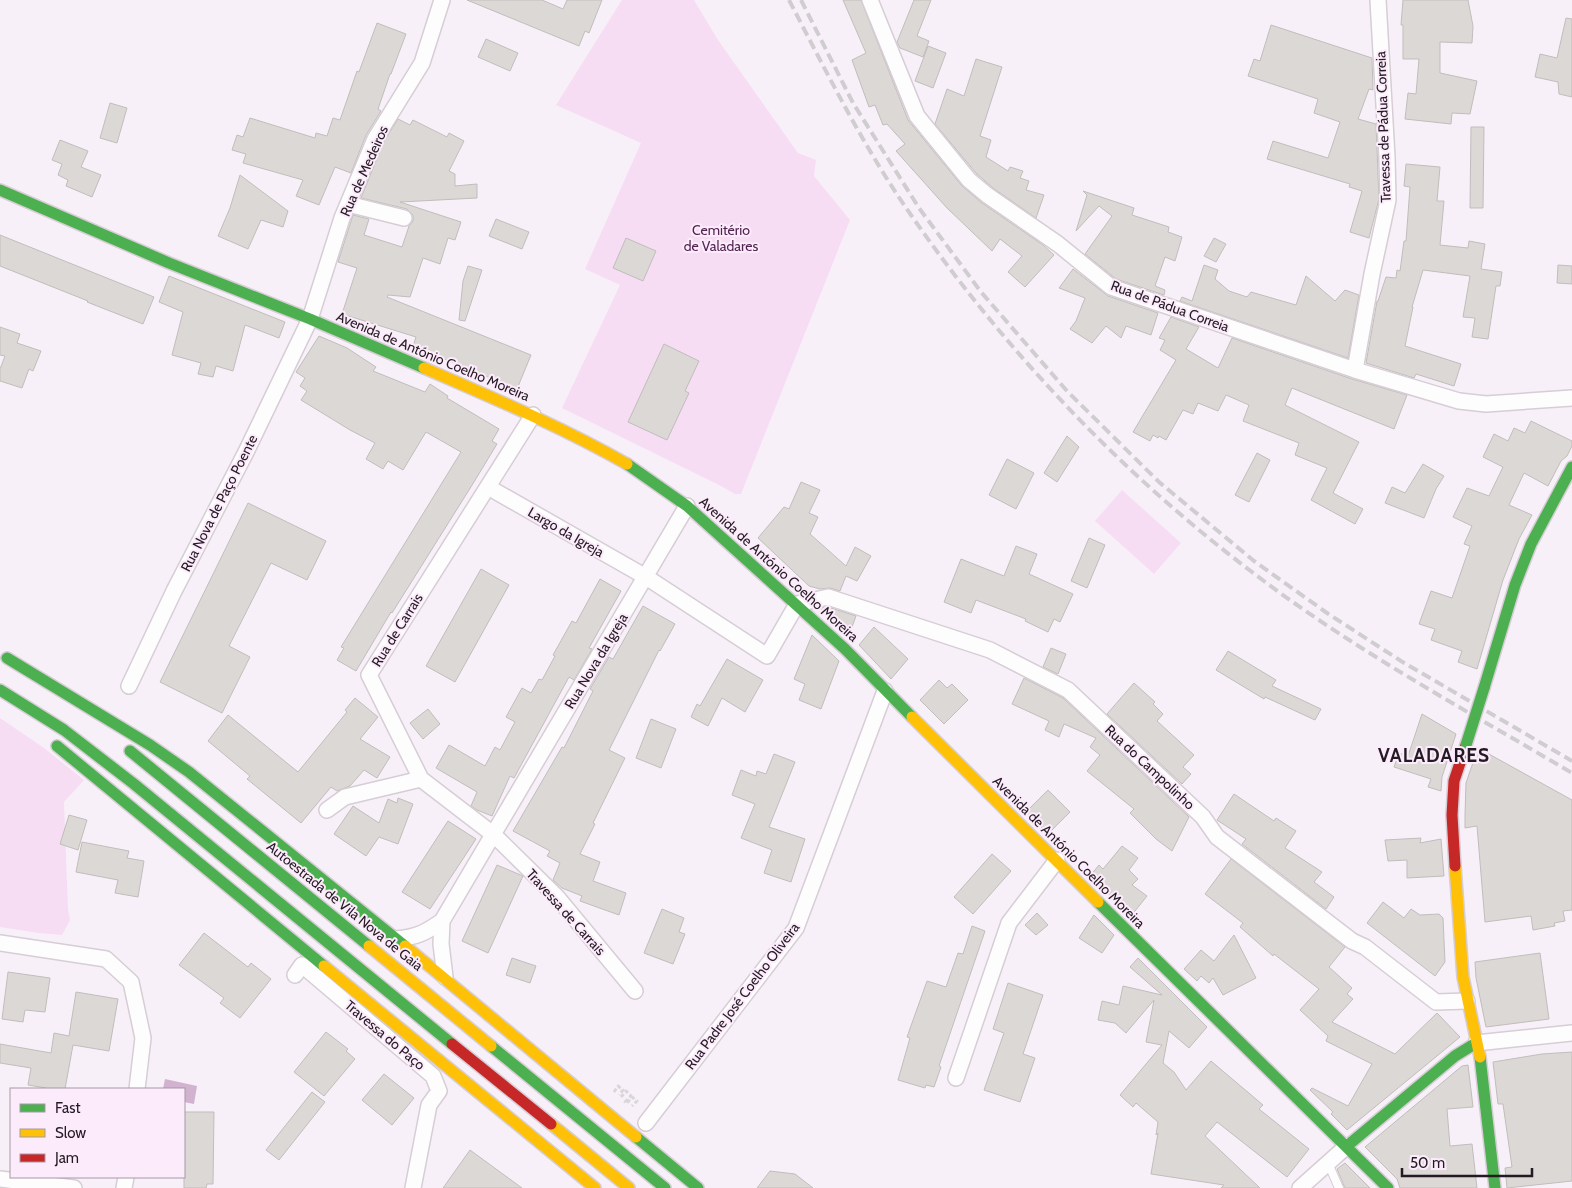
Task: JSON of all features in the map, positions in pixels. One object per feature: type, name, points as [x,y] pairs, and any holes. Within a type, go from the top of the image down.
[{"type":"main road","name":"Avenida de António Coelho Moreira","points":[[0,190],[168,263],[310,319],[533,415],[590,443],[638,471],[687,506],[797,604],[844,649],[1388,1188]]},
{"type":"main road","points":[[1495,1188],[1481,1064],[1463,977],[1452,815],[1454,781],[1515,585],[1531,544],[1572,467]]},
{"type":"main road","points":[[4,656],[100,728]]},
{"type":"main road","points":[[4,656],[135,735],[189,772],[445,978],[698,1188]]},
{"type":"main road","points":[[0,690],[64,730],[120,773],[629,1188]]},
{"type":"main road","points":[[0,699],[23,718]]},
{"type":"main road","points":[[46,737],[595,1188]]},
{"type":"main road","name":"Autoestrada de Vila Nova de Gaia","points":[[123,746],[334,916],[665,1188]]},
{"type":"main road","points":[[1347,1146],[1455,1056],[1476,1043]]},
{"type":"street","name":"Rua de Medeiros","points":[[310,319],[342,218],[375,139],[422,63],[442,0]]},
{"type":"street","name":"Rua de Pádua Correia","points":[[870,0],[918,116],[969,180],[987,195],[1058,244],[1111,287],[1355,370],[1459,401],[1486,404],[1572,398]]},
{"type":"street","name":"Travessa de Pádua Correia","points":[[1355,370],[1372,274],[1388,200],[1378,0]]},
{"type":"street","points":[[348,204],[404,218]]},
{"type":"street","name":"Rua Nova de Paço Poente","points":[[129,686],[174,591],[246,452],[310,319]]},
{"type":"street","points":[[488,487],[533,415]]},
{"type":"street","name":"Largo da Igreja","points":[[488,487],[646,577]]},
{"type":"street","name":"Rua de Carrais","points":[[488,487],[369,675],[421,779],[494,835]]},
{"type":"street","points":[[687,506],[646,577],[767,656],[797,604]]},
{"type":"street","name":"Rua Nova da Igreja","points":[[396,938],[415,937],[442,921],[646,577]]},
{"type":"street","name":"Rua do Campolinho","points":[[797,604],[828,597],[990,650],[1068,690],[1203,817],[1216,837],[1352,941],[1365,947],[1436,1002],[1467,1001]]},
{"type":"street","name":"Rua Padre José Coelho Oliveira","points":[[646,1123],[796,928],[885,691]]},
{"type":"street","points":[[327,810],[345,797],[421,779]]},
{"type":"street","name":"Travessa de Carrais","points":[[494,835],[557,897],[635,991]]},
{"type":"street","points":[[956,1078],[1008,923],[1057,860]]},
{"type":"street","name":"Rua Nova da Igreja","points":[[442,921],[441,944],[445,978]]},
{"type":"street","points":[[0,944],[106,959],[131,982],[143,1038],[137,1088]]},
{"type":"street","name":"Travessa do Paço","points":[[295,975],[302,965],[433,1076],[439,1091],[429,1105],[413,1188]]},
{"type":"street","points":[[1476,1043],[1572,1032]]},
{"type":"street","points":[[1300,1188],[1347,1146]]},
{"type":"street","points":[[0,1179],[74,1188]]},
{"type":"lane","points":[[1328,1163],[1339,1188]]},
{"type":"green space","name":"Cemitério de Valadares","points":[[622,0],[694,0],[718,40],[798,153],[816,160],[814,176],[850,220],[741,494],[735,494],[562,408],[620,285],[585,269],[641,143],[556,105]]},
{"type":"green space","points":[[1122,490],[1181,543],[1154,574],[1095,521]]},
{"type":"green space","points":[[0,718],[44,748],[84,780],[64,802],[70,920],[62,935],[0,927]]},
{"type":"shaded area","points":[[165,1079],[197,1086],[194,1104],[185,1102],[185,1088],[163,1088]]},
{"type":"building","points":[[467,0],[542,0],[563,9],[567,0],[602,0],[589,33],[585,31],[579,46]]},
{"type":"building","points":[[843,0],[861,0],[908,120],[962,186],[982,203],[1043,245],[1054,255],[1025,287],[1008,272],[1022,256],[1000,239],[992,251],[947,208],[896,151],[905,144],[887,124],[883,125],[875,105],[869,107],[852,60],[866,53]]},
{"type":"building","points":[[914,0],[931,0],[917,36],[929,41],[923,57],[900,48],[897,42]]},
{"type":"building","points":[[1403,0],[1468,0],[1473,26],[1472,43],[1440,42],[1440,73],[1477,81],[1470,114],[1452,113],[1451,124],[1405,119],[1408,93],[1416,94],[1419,59],[1403,59],[1403,25],[1401,25]]},
{"type":"building","points":[[1566,18],[1572,19],[1572,97],[1559,94],[1558,82],[1535,77],[1540,54],[1557,58]]},
{"type":"building","points":[[377,23],[406,34],[378,109],[381,111],[366,135],[351,173],[335,167],[319,205],[296,196],[303,180],[243,163],[246,154],[232,150],[237,135],[243,137],[250,118],[315,138],[316,133],[327,136],[333,118],[340,120],[357,71],[359,72]]},
{"type":"building","points":[[1271,25],[1372,58],[1373,90],[1369,89],[1358,119],[1376,124],[1379,199],[1369,238],[1350,232],[1362,191],[1349,187],[1350,184],[1267,159],[1273,141],[1328,158],[1340,122],[1314,113],[1318,99],[1248,76],[1254,59],[1260,61]]},
{"type":"building","points":[[486,39],[518,53],[510,71],[478,57]]},
{"type":"building","points":[[928,46],[946,53],[933,88],[915,81]]},
{"type":"building","points":[[976,59],[1002,67],[980,136],[991,140],[986,157],[1008,171],[1010,167],[1023,171],[1020,178],[1029,181],[1026,190],[1044,195],[1036,218],[993,188],[976,173],[935,124],[947,89],[964,96]]},
{"type":"building","points":[[110,103],[127,108],[117,143],[100,138]]},
{"type":"building","points":[[398,119],[410,125],[413,120],[447,137],[449,133],[464,141],[449,171],[455,174],[455,186],[477,184],[477,198],[400,202],[461,222],[455,240],[448,238],[440,264],[423,258],[410,297],[388,295],[387,297],[531,355],[517,389],[413,346],[416,337],[342,314],[357,268],[338,262],[353,215],[369,219],[364,235],[402,247],[409,226],[413,221],[413,215],[407,209],[361,198],[383,143]]},
{"type":"building","points":[[1471,127],[1484,127],[1483,208],[1470,208]]},
{"type":"building","points":[[60,140],[88,151],[81,167],[101,175],[92,197],[66,186],[68,180],[58,175],[62,164],[52,160]]},
{"type":"building","points":[[1406,164],[1440,167],[1437,201],[1444,201],[1440,245],[1468,248],[1469,241],[1485,244],[1481,269],[1502,272],[1500,286],[1496,286],[1488,339],[1472,337],[1475,318],[1463,317],[1470,276],[1423,270],[1412,307],[1405,346],[1461,364],[1454,386],[1416,374],[1414,378],[1366,363],[1377,301],[1386,277],[1396,278],[1397,270],[1400,271],[1404,241],[1406,241],[1410,187],[1404,186]]},
{"type":"building","points":[[240,175],[288,211],[283,227],[261,220],[248,249],[218,236],[230,208]]},
{"type":"building","points":[[1083,191],[1134,208],[1132,215],[1169,227],[1168,232],[1182,237],[1175,261],[1165,257],[1155,286],[1165,290],[1164,295],[1116,279],[1085,254],[1112,216],[1099,206],[1076,231],[1087,195]]},
{"type":"building","points":[[496,219],[529,232],[522,249],[489,236]]},
{"type":"building","points":[[0,235],[154,297],[143,324],[0,266]]},
{"type":"building","points":[[626,238],[656,251],[643,281],[613,268]]},
{"type":"building","points":[[1214,238],[1226,244],[1216,262],[1204,256]]},
{"type":"building","points":[[1204,265],[1218,270],[1215,279],[1229,291],[1247,297],[1251,292],[1296,305],[1306,276],[1335,301],[1345,290],[1359,295],[1348,358],[1180,301],[1182,297],[1192,301]]},
{"type":"building","points":[[1558,265],[1572,266],[1572,284],[1557,283]]},
{"type":"building","points":[[468,266],[482,270],[465,321],[459,320],[463,281]]},
{"type":"building","points":[[1073,269],[1108,296],[1158,313],[1151,335],[1126,326],[1121,338],[1106,326],[1092,343],[1070,329],[1076,321],[1085,298],[1059,288]]},
{"type":"building","points":[[169,276],[285,322],[279,338],[245,325],[233,371],[216,366],[213,377],[198,374],[201,363],[172,355],[183,312],[159,302]]},
{"type":"building","points":[[1171,317],[1199,327],[1186,349],[1218,368],[1232,338],[1352,379],[1407,395],[1394,429],[1292,388],[1285,405],[1359,442],[1333,493],[1363,509],[1355,524],[1311,500],[1327,468],[1295,455],[1299,443],[1243,421],[1249,405],[1226,395],[1218,411],[1198,403],[1193,414],[1183,410],[1166,440],[1153,435],[1150,441],[1133,432],[1176,360],[1160,350],[1165,340],[1159,338]]},
{"type":"building","points":[[0,327],[20,334],[17,343],[41,351],[33,371],[29,369],[22,388],[0,381],[0,369],[5,356],[0,355]]},
{"type":"building","points":[[319,336],[347,348],[376,367],[373,371],[425,392],[430,384],[448,396],[447,398],[499,429],[492,441],[497,444],[356,671],[337,660],[344,648],[341,647],[461,452],[426,432],[403,470],[388,461],[383,469],[366,459],[375,443],[301,400],[307,391],[300,386],[305,378],[296,372]]},
{"type":"building","points":[[664,344],[699,361],[685,391],[689,393],[667,440],[628,422]]},
{"type":"building","points":[[1531,421],[1572,441],[1572,446],[1567,456],[1561,461],[1548,486],[1524,473],[1509,505],[1532,515],[1519,539],[1503,580],[1477,669],[1458,662],[1462,651],[1431,640],[1435,629],[1419,624],[1431,591],[1452,598],[1470,546],[1464,544],[1472,526],[1453,517],[1467,488],[1489,496],[1503,467],[1483,457],[1494,434],[1508,441],[1514,428],[1525,433]]},
{"type":"building","points":[[1067,436],[1079,447],[1057,482],[1044,473]]},
{"type":"building","points":[[1257,453],[1270,460],[1249,502],[1235,495]]},
{"type":"building","points":[[1007,459],[1034,473],[1016,509],[989,495]]},
{"type":"building","points":[[1423,464],[1444,476],[1436,489],[1424,518],[1385,503],[1392,487],[1405,493]]},
{"type":"building","points":[[801,482],[820,490],[809,513],[818,517],[810,534],[846,566],[855,547],[871,556],[857,581],[846,576],[840,591],[809,586],[758,538],[784,507],[789,509]]},
{"type":"building","points":[[248,503],[326,541],[307,580],[271,563],[229,646],[250,657],[222,713],[160,682]]},
{"type":"building","points":[[1089,538],[1105,545],[1087,588],[1071,581]]},
{"type":"building","points":[[1016,546],[1037,554],[1029,574],[1073,594],[1060,622],[1054,619],[1048,632],[1025,621],[1026,619],[976,600],[971,613],[944,602],[961,559],[1004,576]]},
{"type":"building","points":[[481,569],[509,585],[455,682],[426,666]]},
{"type":"building","points":[[600,579],[621,591],[589,648],[592,649],[574,680],[569,677],[514,778],[510,776],[492,816],[477,810],[471,806],[477,792],[436,768],[449,745],[485,766],[495,747],[500,750],[515,722],[506,717],[522,688],[531,693],[539,679],[542,680],[555,656],[553,655],[572,621],[576,623]]},
{"type":"building","points":[[643,606],[675,624],[659,650],[609,750],[625,758],[580,854],[600,862],[593,881],[626,893],[619,915],[580,901],[582,896],[562,888],[553,880],[560,863],[547,856],[550,851],[513,831],[562,747],[564,748],[593,691],[590,689],[609,657],[613,659]]},
{"type":"building","points":[[828,607],[856,616],[849,635],[820,608]]},
{"type":"building","points":[[874,627],[908,659],[891,679],[859,645]]},
{"type":"building","points":[[812,635],[839,661],[821,709],[799,700],[805,684],[794,679]]},
{"type":"building","points":[[1051,648],[1066,654],[1058,674],[1043,667]]},
{"type":"building","points":[[1228,651],[1276,680],[1272,686],[1321,709],[1315,720],[1265,697],[1264,699],[1216,670]]},
{"type":"building","points":[[727,659],[763,680],[745,712],[722,698],[708,726],[691,717],[697,704],[700,706]]},
{"type":"building","points":[[1024,678],[1063,698],[1189,817],[1172,851],[1156,839],[1130,813],[1134,809],[1087,771],[1100,755],[1090,747],[1096,738],[1064,724],[1059,737],[1045,730],[1049,721],[1012,704]]},
{"type":"building","points":[[939,680],[947,688],[952,684],[968,700],[944,724],[920,700]]},
{"type":"building","points":[[1134,683],[1155,702],[1153,704],[1163,714],[1157,721],[1194,755],[1183,767],[1191,774],[1182,784],[1107,714]]},
{"type":"building","points":[[355,698],[378,717],[360,739],[390,757],[377,778],[364,770],[350,786],[337,791],[331,787],[301,823],[247,779],[250,776],[208,741],[228,715],[298,772],[347,712],[345,710]]},
{"type":"building","points":[[428,709],[440,724],[423,739],[410,723]]},
{"type":"building","points":[[1422,714],[1456,734],[1442,777],[1441,791],[1428,787],[1431,779],[1394,767],[1399,753],[1408,756]]},
{"type":"building","points":[[651,719],[676,729],[661,768],[636,758]]},
{"type":"building","points":[[1478,748],[1572,800],[1572,910],[1563,911],[1565,921],[1554,923],[1555,926],[1533,930],[1531,916],[1485,922],[1477,826],[1465,828],[1466,783]]},
{"type":"building","points":[[774,754],[795,762],[769,827],[805,839],[791,882],[764,873],[772,850],[741,838],[755,804],[732,795],[741,770],[756,776],[757,771],[766,774]]},
{"type":"building","points":[[1048,790],[1070,812],[1048,834],[1026,812]]},
{"type":"building","points":[[1234,794],[1274,821],[1276,818],[1296,831],[1285,848],[1322,872],[1314,882],[1334,897],[1326,909],[1242,844],[1246,839],[1217,820]]},
{"type":"building","points":[[398,798],[413,804],[398,844],[379,837],[366,856],[334,834],[353,806],[379,823],[388,799],[397,803]]},
{"type":"building","points":[[69,815],[87,820],[78,850],[60,844]]},
{"type":"building","points":[[448,821],[476,839],[430,909],[402,892]]},
{"type":"building","points":[[1421,838],[1420,843],[1441,839],[1444,876],[1407,878],[1407,860],[1388,861],[1385,840]]},
{"type":"building","points":[[82,842],[129,851],[127,858],[144,861],[138,897],[115,893],[118,880],[76,872]]},
{"type":"building","points":[[1122,846],[1138,858],[1129,870],[1138,879],[1132,885],[1147,896],[1131,916],[1090,876],[1099,865],[1103,869]]},
{"type":"building","points":[[992,854],[1011,871],[973,914],[954,897]]},
{"type":"building","points":[[1231,859],[1345,947],[1329,967],[1352,988],[1347,994],[1353,999],[1332,1022],[1395,1054],[1437,1013],[1460,1037],[1347,1130],[1331,1114],[1333,1112],[1310,1090],[1312,1088],[1348,1106],[1372,1064],[1326,1041],[1328,1036],[1300,1010],[1319,989],[1274,954],[1273,956],[1240,927],[1243,923],[1205,894]]},
{"type":"building","points":[[497,865],[523,876],[488,953],[462,941]]},
{"type":"building","points":[[1383,902],[1404,918],[1411,909],[1420,915],[1439,914],[1443,918],[1445,962],[1435,976],[1367,923]]},
{"type":"building","points":[[662,909],[684,918],[679,932],[685,934],[673,964],[644,953]]},
{"type":"building","points":[[1037,913],[1048,925],[1036,935],[1025,925]]},
{"type":"building","points":[[1094,915],[1114,935],[1102,953],[1079,938]]},
{"type":"building","points":[[972,926],[985,931],[939,1066],[941,1067],[934,1087],[926,1085],[925,1088],[898,1080],[910,1038],[907,1037],[927,981],[946,987],[958,953],[963,954]]},
{"type":"building","points":[[204,933],[248,967],[251,963],[271,979],[240,1018],[220,1003],[224,998],[179,965]]},
{"type":"building","points":[[1234,935],[1256,978],[1223,995],[1213,978],[1209,983],[1201,976],[1197,981],[1184,969],[1201,950],[1214,961]]},
{"type":"building","points":[[1540,953],[1549,1019],[1486,1027],[1476,978],[1475,962]]},
{"type":"building","points":[[512,958],[536,966],[530,983],[506,975]]},
{"type":"building","points":[[1138,958],[1207,1027],[1189,1048],[1169,1031],[1163,1063],[1174,1072],[1186,1090],[1211,1061],[1263,1105],[1259,1109],[1309,1149],[1287,1177],[1217,1122],[1205,1136],[1260,1188],[1221,1188],[1224,1185],[1151,1174],[1158,1122],[1136,1103],[1133,1107],[1120,1095],[1162,1045],[1146,1042],[1154,1000],[1126,1033],[1115,1023],[1098,1020],[1102,1001],[1119,1005],[1123,986],[1162,995],[1130,967]]},
{"type":"building","points":[[8,972],[50,978],[45,1012],[25,1010],[23,1022],[2,1019]]},
{"type":"building","points":[[1008,983],[1043,995],[1023,1054],[1035,1058],[1020,1102],[984,1090],[1004,1033],[993,1029]]},
{"type":"building","points":[[76,992],[118,999],[109,1051],[73,1045],[65,1088],[46,1088],[28,1085],[31,1068],[0,1063],[0,1044],[51,1053],[54,1033],[69,1036]]},
{"type":"building","points":[[326,1032],[348,1049],[346,1051],[355,1059],[324,1096],[294,1072]]},
{"type":"building","points":[[1572,1052],[1572,1181],[1507,1188],[1505,1168],[1512,1167],[1503,1104],[1498,1104],[1493,1062],[1542,1054]]},
{"type":"building","points":[[1468,1065],[1473,1107],[1447,1109],[1450,1146],[1472,1144],[1477,1188],[1400,1188],[1397,1179],[1365,1147],[1462,1066]]},
{"type":"building","points":[[384,1074],[414,1098],[392,1125],[362,1100]]},
{"type":"building","points":[[312,1092],[325,1102],[279,1160],[266,1150]]},
{"type":"building","points":[[185,1112],[214,1112],[213,1184],[207,1184],[206,1188],[184,1188]]},
{"type":"building","points":[[470,1150],[522,1188],[443,1188]]},
{"type":"building","points":[[1345,1163],[1370,1188],[1345,1188],[1337,1169]]},
{"type":"building","points":[[770,1171],[795,1174],[813,1188],[757,1188]]},
{"type":"railway","points":[[789,0],[862,137],[911,215],[947,265],[1024,360],[1109,449],[1200,531],[1248,569],[1326,625],[1407,676],[1572,773]]},
{"type":"railway","points":[[801,0],[853,103],[919,208],[981,292],[1067,391],[1159,482],[1254,561],[1327,613],[1401,661],[1572,761]]},
{"type":"traffic: fast","points":[[0,190],[169,263],[310,319],[424,368]]},
{"type":"traffic: fast","points":[[627,464],[687,506],[845,649],[912,717]]},
{"type":"traffic: fast","points":[[1484,688],[1515,585],[1531,544],[1572,467]]},
{"type":"traffic: fast","points":[[7,658],[150,745],[189,772],[405,946]]},
{"type":"traffic: fast","points":[[1466,745],[1484,688]]},
{"type":"traffic: fast","points":[[0,690],[64,730],[134,784],[452,1044]]},
{"type":"traffic: fast","points":[[57,746],[324,966]]},
{"type":"traffic: fast","points":[[130,751],[369,946]]},
{"type":"traffic: fast","points":[[1098,902],[1388,1188]]},
{"type":"traffic: fast","points":[[1347,1146],[1455,1056],[1476,1043]]},
{"type":"traffic: fast","points":[[491,1046],[665,1188]]},
{"type":"traffic: fast","points":[[1480,1057],[1495,1188]]},
{"type":"traffic: fast","points":[[636,1137],[698,1188]]},
{"type":"traffic: slow","points":[[424,368],[552,425],[627,464]]},
{"type":"traffic: slow","points":[[912,717],[1098,902]]},
{"type":"traffic: slow","points":[[1455,866],[1463,977],[1480,1057]]},
{"type":"traffic: slow","points":[[369,946],[491,1046]]},
{"type":"traffic: slow","points":[[405,946],[636,1137]]},
{"type":"traffic: slow","points":[[324,966],[595,1188]]},
{"type":"traffic: slow","points":[[551,1124],[629,1188]]},
{"type":"traffic: jam","points":[[1455,866],[1452,815],[1454,781],[1466,745]]},
{"type":"traffic: jam","points":[[452,1044],[551,1124]]},
{"type":"district","name":"VALADARES","points":[[1434,755]]}]
